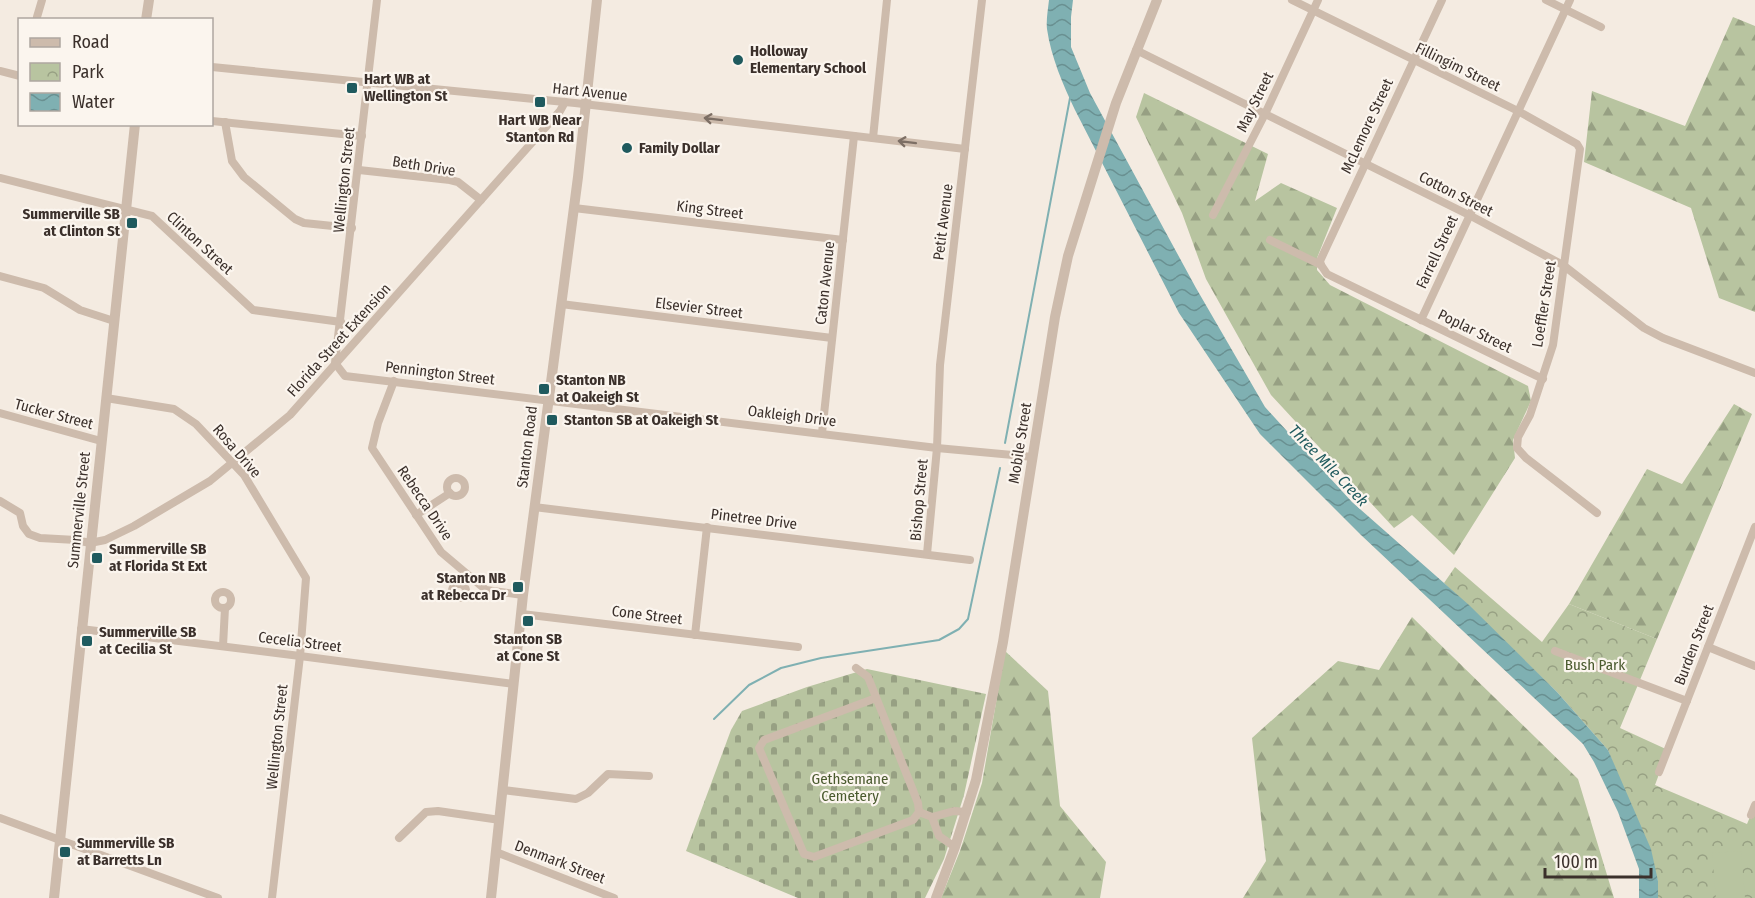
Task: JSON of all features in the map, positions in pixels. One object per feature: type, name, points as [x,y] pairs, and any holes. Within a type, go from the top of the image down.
[{"type":"street","points":[[37,17],[42,0]]},
{"type":"street","points":[[146,18],[148,0]]},
{"type":"street","name":"Wellington Street","points":[[336,363],[377,0]]},
{"type":"street","name":"Stanton Road","points":[[491,898],[534,507],[574,208],[597,0]]},
{"type":"street","points":[[873,138],[887,0]]},
{"type":"street","name":"Petit Avenue","points":[[937,448],[939,365],[982,0]]},
{"type":"street","name":"Mobile Street","points":[[936,898],[976,780],[999,664],[1062,280],[1116,104],[1157,0]]},
{"type":"street","name":"Fillingim Street","points":[[1292,0],[1518,111],[1577,144],[1580,149],[1575,181]]},
{"type":"street","name":"May Street","points":[[1213,215],[1265,114],[1318,0]]},
{"type":"street","name":"McLemore Street","points":[[1321,265],[1320,261],[1442,0]]},
{"type":"street","points":[[1546,0],[1601,27]]},
{"type":"street","name":"Farrell Street","points":[[1420,320],[1570,0]]},
{"type":"street","name":"Cotton Street","points":[[1136,50],[1469,215],[1563,265],[1644,328],[1663,338],[1755,373]]},
{"type":"street","name":"Hart Avenue","points":[[213,67],[565,102],[965,149]]},
{"type":"street","points":[[0,71],[18,76]]},
{"type":"street","name":"Florida Street Extension","points":[[90,543],[105,540],[134,526],[210,481],[290,415],[481,201],[560,111],[565,102]]},
{"type":"street","points":[[213,121],[362,136]]},
{"type":"street","points":[[225,122],[232,161],[244,177],[295,219],[304,223],[352,228]]},
{"type":"street","name":"Summerville Street","points":[[54,898],[135,126]]},
{"type":"street","name":"Caton Avenue","points":[[822,433],[854,136]]},
{"type":"street","name":"Beth Drive","points":[[359,170],[450,180],[464,186],[481,201]]},
{"type":"street","name":"Clinton Street","points":[[0,178],[152,216],[253,310],[340,322]]},
{"type":"street","name":"Loeffler Street","points":[[1575,181],[1553,345],[1530,415],[1518,437],[1517,448],[1526,458],[1597,513]]},
{"type":"street","name":"King Street","points":[[574,208],[843,240]]},
{"type":"street","name":"Poplar Street","points":[[1270,240],[1321,265],[1327,274],[1543,379]]},
{"type":"street","points":[[0,276],[44,288],[80,310],[114,321]]},
{"type":"street","name":"Elsevier Street","points":[[561,304],[832,338]]},
{"type":"street","name":"Pennington Street","points":[[336,363],[345,376],[548,400]]},
{"type":"street","name":"Rebecca Drive","points":[[394,381],[378,423],[372,448],[441,552],[486,590]]},
{"type":"street","name":"Rosa Drive","points":[[106,398],[174,409],[196,424],[244,475],[306,578]]},
{"type":"street","name":"Oakleigh Drive","points":[[548,400],[937,448],[1033,457]]},
{"type":"street","name":"Tucker Street","points":[[0,413],[101,441]]},
{"type":"street","name":"Bishop Street","points":[[927,554],[937,448]]},
{"type":"street","points":[[416,515],[450,493]]},
{"type":"street","points":[[0,501],[20,513],[23,526],[29,534],[40,538],[90,543]]},
{"type":"street","name":"Pinetree Drive","points":[[534,507],[970,560]]},
{"type":"street","points":[[695,635],[707,527]]},
{"type":"street","name":"Burden Street","points":[[1659,772],[1755,527]]},
{"type":"street","name":"Wellington Street","points":[[272,898],[300,656],[306,578]]},
{"type":"street","points":[[466,590],[524,594]]},
{"type":"street","points":[[223,646],[225,608]]},
{"type":"street","name":"Cone Street","points":[[522,614],[798,647]]},
{"type":"street","name":"Cecelia Street","points":[[81,629],[514,684]]},
{"type":"street","points":[[1708,647],[1755,666]]},
{"type":"street","points":[[1556,651],[1687,701]]},
{"type":"street","points":[[856,668],[868,677],[918,803],[919,812],[913,820],[814,857],[804,854],[759,748],[764,740],[876,698]]},
{"type":"street","points":[[503,790],[576,798],[588,793],[608,774],[649,776]]},
{"type":"street","points":[[1751,815],[1755,805]]},
{"type":"street","points":[[399,838],[426,812],[438,811],[500,820]]},
{"type":"street","points":[[919,812],[932,817],[954,811],[966,812]]},
{"type":"street","points":[[932,817],[939,836],[955,847]]},
{"type":"street","points":[[0,818],[218,898]]},
{"type":"street","name":"Denmark Street","points":[[496,852],[614,898]]},
{"type":"green space","points":[[1733,17],[1755,26],[1755,312],[1719,298],[1691,208],[1584,162],[1592,91],[1685,126]]},
{"type":"green space","points":[[1144,93],[1268,154],[1255,201],[1281,183],[1337,208],[1317,258],[1317,270],[1330,285],[1528,386],[1531,401],[1513,440],[1515,458],[1454,555],[1412,515],[1394,528],[1271,395],[1206,279],[1182,213],[1136,117]]},
{"type":"green space","points":[[1734,404],[1752,414],[1657,639],[1569,604],[1647,469],[1682,484]]},
{"type":"green space","name":"Bush Park","points":[[1455,567],[1542,642],[1569,604],[1657,639],[1620,728],[1668,750],[1655,785],[1747,824],[1755,805],[1755,898],[1658,898],[1658,881],[1608,750],[1557,692],[1444,583]]},
{"type":"green space","points":[[1412,617],[1578,779],[1614,898],[1243,898],[1266,861],[1252,738],[1338,661],[1379,670]]},
{"type":"green space","points":[[1005,651],[1048,691],[1060,806],[1106,862],[1100,898],[941,898],[960,851],[982,783]]},
{"type":"green space","name":"Gethsemane Cemetery","points":[[867,669],[986,694],[964,795],[944,859],[925,898],[798,898],[686,851],[731,730],[742,711],[807,687]]},
{"type":"green space","points":[[1741,851],[1745,898],[1716,898],[1712,853]]},
{"type":"water","points":[[1049,0],[1073,0],[1071,47],[1090,93],[1196,288],[1265,407],[1352,502],[1469,605],[1557,692],[1608,750],[1651,849],[1658,881],[1658,898],[1639,898],[1639,869],[1618,812],[1583,744],[1361,535],[1260,434],[1179,313],[1075,110],[1051,50],[1047,29]]},
{"type":"waterway","points":[[1005,443],[1070,98]]},
{"type":"waterway","points":[[714,719],[749,685],[781,668],[821,658],[939,640],[959,629],[968,619],[1000,468]]},
{"type":"place","name":"Holloway Elementary School","points":[[738,60]]},
{"type":"place","name":"Hart WB at Wellington St","points":[[352,88]]},
{"type":"place","name":"Hart WB Near Stanton Rd","points":[[540,102]]},
{"type":"place","name":"Family Dollar","points":[[627,148]]},
{"type":"place","name":"Summerville SB at Clinton St","points":[[132,223]]},
{"type":"place","name":"Stanton NB at Oakeigh St","points":[[544,389]]},
{"type":"place","name":"Stanton SB at Oakeigh St","points":[[552,420]]},
{"type":"place","name":"Summerville SB at Florida St Ext","points":[[97,558]]},
{"type":"place","name":"Stanton NB at Rebecca Dr","points":[[518,587]]},
{"type":"place","name":"Stanton SB at Cone St","points":[[528,621]]},
{"type":"place","name":"Summerville SB at Cecilia St","points":[[87,641]]},
{"type":"place","name":"Summerville SB at Barretts Ln","points":[[65,852]]},
{"type":"water label","name":"Three Mile Creek","points":[[1329,465]]}]
